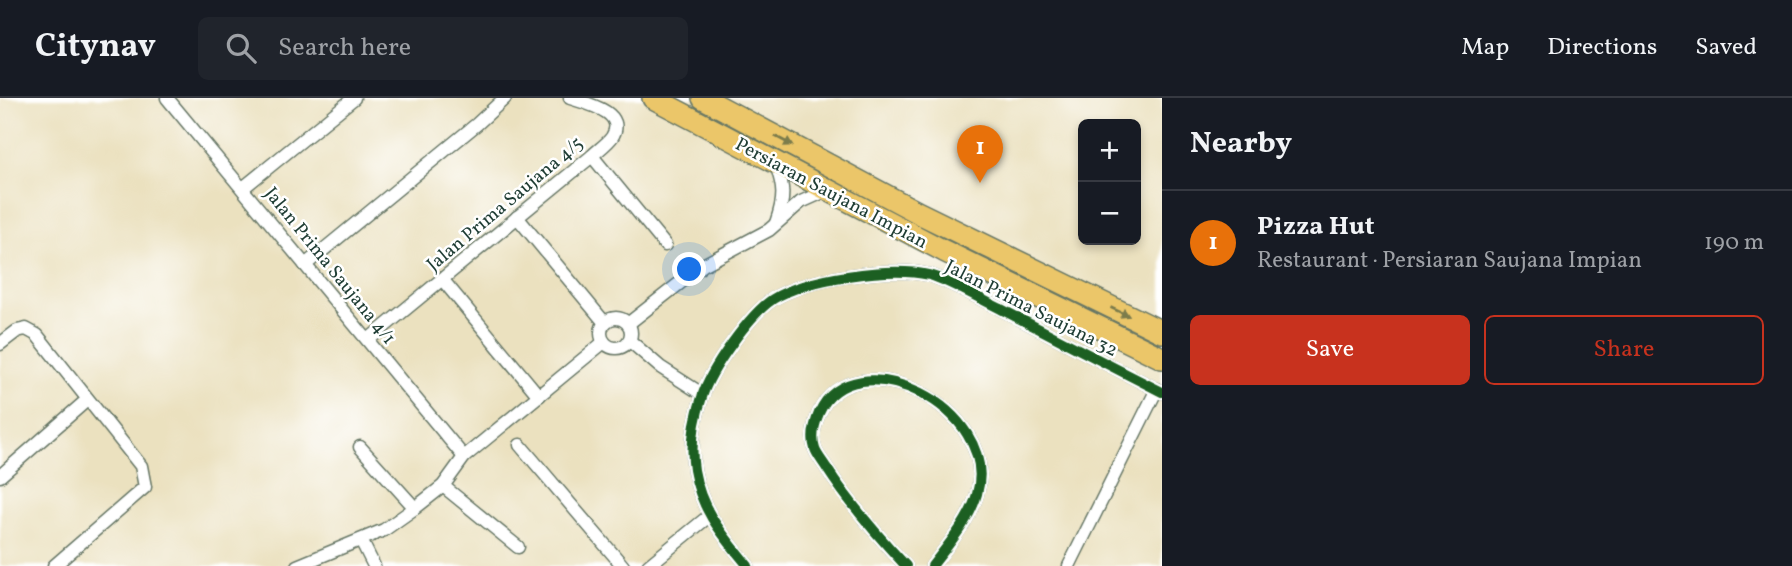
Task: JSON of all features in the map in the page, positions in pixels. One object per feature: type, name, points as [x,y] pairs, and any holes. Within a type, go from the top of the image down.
[{"type":"highway","name":"Persiaran Saujana Impian","points":[[653,98],[944,251],[1162,358]]},
{"type":"highway","name":"Persiaran Saujana Impian","points":[[703,98],[919,213],[945,215],[990,235],[1033,258],[1063,285],[1162,332]]},
{"type":"street","name":"Jalan Prima Saujana 4/1","points":[[167,98],[464,457]]},
{"type":"street","points":[[243,188],[354,98]]},
{"type":"street","points":[[305,265],[505,98]]},
{"type":"street","name":"Jalan Prima Saujana 4/5","points":[[368,340],[611,138],[614,133],[613,119],[601,108],[570,98]]},
{"type":"street","points":[[592,156],[665,245]]},
{"type":"street","points":[[775,223],[783,198],[783,187],[776,164]]},
{"type":"street","points":[[629,323],[688,276],[769,230],[811,196],[821,192],[835,192]]},
{"type":"street","points":[[517,218],[604,323]]},
{"type":"street","name":"Jalan Prima Saujana 32","points":[[748,566],[709,516],[694,472],[691,447],[702,394],[740,332],[755,314],[774,299],[798,288],[825,280],[884,272],[929,275],[1159,391]]},
{"type":"street","points":[[442,279],[539,396]]},
{"type":"street","points":[[604,323],[615,318],[629,323]]},
{"type":"street","points":[[604,323],[601,334],[604,342],[617,349],[630,341],[632,334],[629,323]]},
{"type":"street","points":[[0,344],[17,331],[26,329],[37,335],[141,466],[145,487],[54,566]]},
{"type":"street","points":[[630,341],[660,367],[702,394]]},
{"type":"street","points":[[297,566],[384,530],[415,508],[443,486],[464,457],[604,342]]},
{"type":"street","points":[[906,566],[836,482],[815,450],[813,430],[821,410],[834,394],[849,385],[870,379],[899,383],[921,393],[964,427],[978,451],[981,471],[977,496],[954,537],[932,566]]},
{"type":"street","points":[[1069,566],[1159,391]]},
{"type":"street","points":[[0,476],[87,400]]},
{"type":"street","points":[[520,445],[623,566]]},
{"type":"street","points":[[360,447],[415,508]]},
{"type":"street","points":[[443,486],[518,547]]},
{"type":"street","points":[[648,566],[709,516]]},
{"type":"street","points":[[361,540],[374,566]]},
{"type":"cycle path","points":[[748,566],[714,522],[702,498],[694,470],[694,433],[706,386],[722,358],[753,317],[773,299],[788,292],[827,280],[871,273],[929,275],[965,290],[1162,392]]},
{"type":"cycle path","points":[[906,566],[844,493],[814,444],[819,413],[837,391],[861,381],[890,382],[920,392],[947,410],[967,434],[978,463],[977,494],[958,532],[932,566]]},
{"type":"place","name":"Pizza Hut","points":[[980,183]]}]
